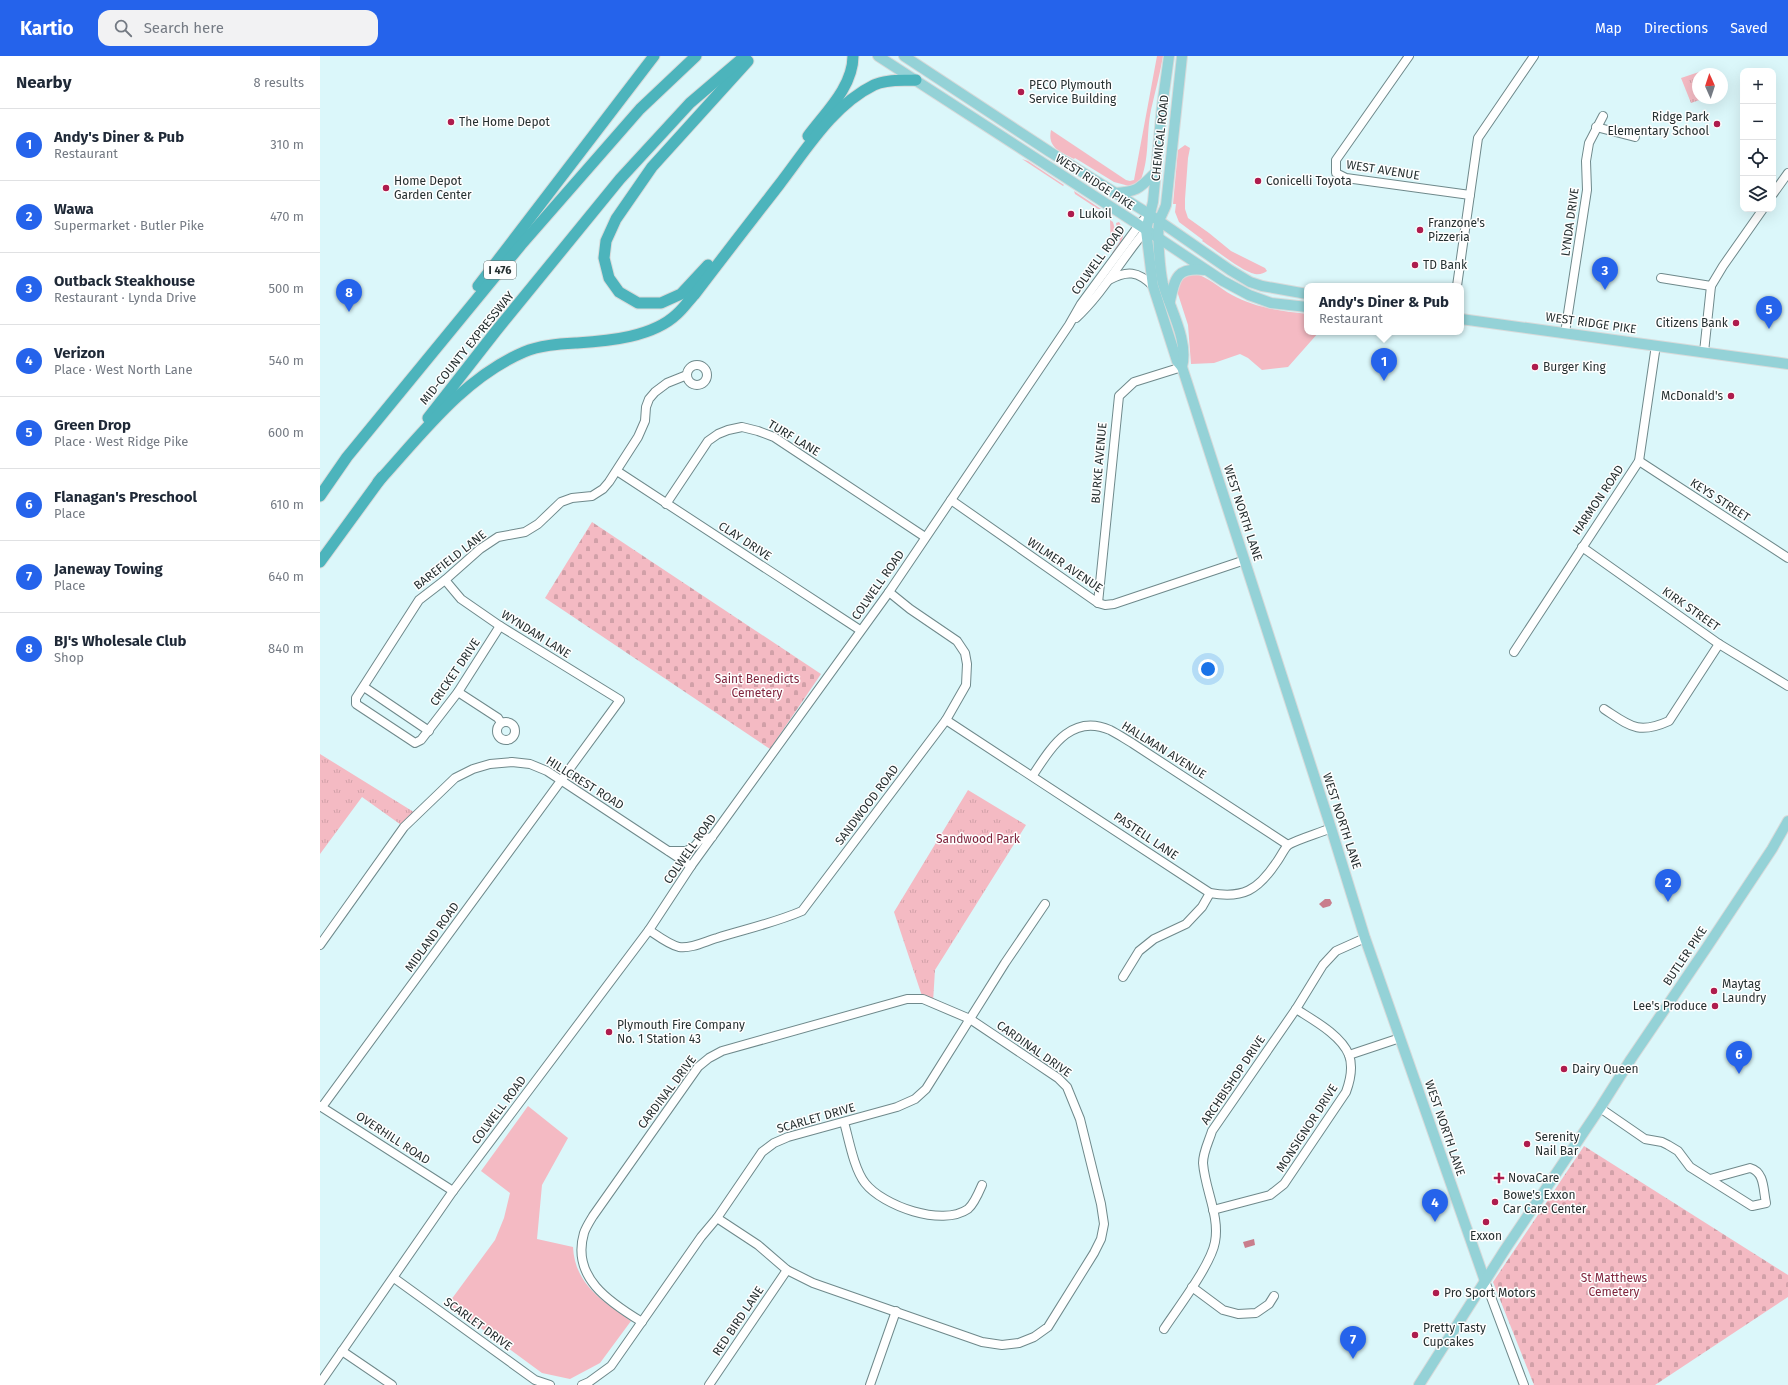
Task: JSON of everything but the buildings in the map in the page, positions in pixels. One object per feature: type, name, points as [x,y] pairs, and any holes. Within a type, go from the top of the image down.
[{"type":"highway","points":[[347,457],[654,56]]},
{"type":"highway","name":"MID-COUNTY EXPRESSWAY","points":[[320,496],[347,457],[521,245],[640,109],[696,56]]},
{"type":"highway","name":"MID-COUNTY EXPRESSWAY","points":[[320,562],[378,482],[496,331],[620,179],[690,104],[745,56]]},
{"type":"highway","points":[[752,56],[652,167],[616,219],[606,241],[604,258],[609,278],[619,292],[638,303],[661,303],[681,294],[701,275],[839,96],[848,79],[853,64],[853,56]]},
{"type":"highway","points":[[378,482],[463,391],[499,365],[525,351],[557,345],[610,341],[636,335],[658,326],[676,315],[696,294],[817,135],[840,110],[855,97],[875,84],[916,80]]},
{"type":"main road","name":"WEST RIDGE PIKE","points":[[878,56],[1223,281],[1256,297],[1271,302],[1304,307]]},
{"type":"main road","name":"WEST RIDGE PIKE","points":[[904,56],[1044,149],[1149,214],[1230,270],[1250,282],[1279,290],[1304,294]]},
{"type":"main road","name":"CHEMICAL ROAD","points":[[1149,214],[1153,202],[1162,107],[1169,56]]},
{"type":"main road","name":"CHEMICAL ROAD","points":[[1159,221],[1166,205],[1182,56]]},
{"type":"main road","points":[[1114,193],[1134,191],[1156,172]]},
{"type":"main road","name":"WEST NORTH LANE","points":[[1149,214],[1142,227],[1152,286],[1177,362],[1182,367],[1365,938],[1485,1281]]},
{"type":"main road","points":[[1142,227],[1159,221]]},
{"type":"main road","name":"WEST NORTH LANE","points":[[1159,221],[1158,238],[1163,283],[1179,329],[1184,358],[1182,367]]},
{"type":"main road","points":[[1170,301],[1174,280],[1178,275],[1188,270],[1206,270]]},
{"type":"main road","name":"WEST RIDGE PIKE","points":[[1464,319],[1788,364]]},
{"type":"main road","name":"BUTLER PIKE","points":[[1419,1385],[1485,1281],[1600,1108],[1630,1059],[1772,849],[1788,821]]},
{"type":"street","name":"WEST AVENUE","points":[[1408,56],[1336,160],[1336,173],[1346,178],[1470,195]]},
{"type":"street","points":[[1457,283],[1478,138],[1534,56]]},
{"type":"street","name":"LYNDA DRIVE","points":[[1565,333],[1587,190],[1586,161],[1589,143],[1603,116]]},
{"type":"street","points":[[1596,127],[1635,137]]},
{"type":"street","points":[[1776,190],[1788,173]]},
{"type":"street","points":[[1704,352],[1711,286],[1723,266],[1761,212]]},
{"type":"street","name":"COLWELL ROAD","points":[[1070,322],[1086,308],[1106,282],[1142,227]]},
{"type":"street","name":"COLWELL ROAD","points":[[320,1383],[453,1191],[649,930],[691,866],[860,630],[889,592],[1081,304],[1142,227]]},
{"type":"street","points":[[1106,282],[1120,275],[1133,274],[1144,278],[1152,286]]},
{"type":"street","points":[[1661,278],[1711,286]]},
{"type":"street","name":"HARMON ROAD","points":[[1514,652],[1639,461],[1656,345]]},
{"type":"street","name":"BURKE AVENUE","points":[[1098,603],[1119,396],[1134,382],[1182,367]]},
{"type":"street","name":"BAREFIELD LANE","points":[[429,731],[421,740],[415,743],[356,704],[356,698],[419,600],[445,580],[480,549],[498,537],[525,532],[538,524],[561,502],[572,498],[592,496],[598,493],[617,471],[638,437],[645,421],[646,407],[649,399],[655,392],[667,383],[687,375]]},
{"type":"street","name":"TURF LANE","points":[[666,504],[708,440],[728,430],[742,427],[774,437],[925,537]]},
{"type":"street","name":"KEYS STREET","points":[[1639,461],[1788,558]]},
{"type":"street","name":"CLAY DRIVE","points":[[617,471],[860,630]]},
{"type":"street","name":"WILMER AVENUE","points":[[951,500],[1098,603],[1105,605],[1114,604],[1245,560]]},
{"type":"street","name":"KIRK STREET","points":[[1582,547],[1719,644],[1788,686]]},
{"type":"street","name":"WYNDAM LANE","points":[[445,580],[461,600],[500,626],[620,700]]},
{"type":"street","name":"SANDWOOD ROAD","points":[[649,930],[665,941],[679,947],[701,944],[716,938],[777,922],[802,911],[946,720],[966,685],[968,675],[965,653],[957,641],[910,609],[889,592]]},
{"type":"street","name":"CRICKET DRIVE","points":[[429,731],[458,692],[500,626]]},
{"type":"street","points":[[1604,709],[1639,729],[1656,727],[1669,721],[1719,644]]},
{"type":"street","points":[[364,687],[429,731]]},
{"type":"street","points":[[458,692],[498,718],[501,723]]},
{"type":"street","name":"MIDLAND ROAD","points":[[321,1107],[562,781],[620,700]]},
{"type":"street","name":"PASTELL LANE","points":[[946,720],[1033,775],[1210,893],[1223,895],[1240,894],[1253,890],[1268,875],[1288,845]]},
{"type":"street","name":"HALLMAN AVENUE","points":[[1033,775],[1054,744],[1066,734],[1079,728],[1095,726],[1110,730],[1288,845]]},
{"type":"street","name":"HILLCREST ROAD","points":[[320,945],[404,827],[456,778],[473,769],[490,764],[512,762],[530,764],[547,771],[691,866]]},
{"type":"street","points":[[1288,845],[1331,828]]},
{"type":"street","points":[[669,851],[686,850],[694,847],[700,840],[712,837]]},
{"type":"street","points":[[1123,977],[1139,951],[1154,939],[1186,924],[1202,907],[1210,893]]},
{"type":"street","name":"SCARLET DRIVE","points":[[582,1385],[589,1382],[611,1366],[701,1237],[717,1218],[762,1152],[774,1143],[788,1137],[897,1107],[915,1099],[926,1089],[1045,904]]},
{"type":"street","name":"ARCHBISHOP DRIVE","points":[[1164,1329],[1192,1287],[1212,1253],[1215,1242],[1216,1228],[1203,1163],[1212,1131],[1296,1009],[1323,966],[1336,951],[1365,938]]},
{"type":"street","name":"CARDINAL DRIVE","points":[[642,1322],[614,1305],[599,1292],[590,1279],[583,1262],[582,1246],[584,1232],[593,1216],[698,1067],[709,1058],[722,1051],[907,999],[924,999],[970,1019],[1058,1078],[1067,1087],[1080,1119],[1097,1182],[1104,1224],[1101,1239],[1094,1253],[1048,1326],[1034,1337],[1019,1343],[1002,1345],[982,1342],[813,1283],[787,1270],[758,1245],[717,1218]]},
{"type":"street","points":[[1296,1009],[1334,1034],[1349,1055],[1400,1038]]},
{"type":"street","name":"MONSIGNOR DRIVE","points":[[1213,1210],[1270,1195],[1284,1184],[1346,1092],[1350,1074],[1349,1055]]},
{"type":"street","name":"OVERHILL ROAD","points":[[321,1107],[453,1191]]},
{"type":"street","points":[[1600,1108],[1645,1139],[1662,1142],[1678,1151],[1690,1167],[1752,1206],[1766,1203],[1761,1176],[1756,1170],[1750,1168],[1710,1179]]},
{"type":"street","points":[[844,1122],[858,1169],[864,1182],[885,1200],[928,1215],[957,1215],[970,1208],[982,1185]]},
{"type":"street","name":"RED BIRD LANE","points":[[709,1385],[787,1270]]},
{"type":"street","name":"SCARLET DRIVE","points":[[394,1278],[535,1380],[550,1385]]},
{"type":"street","points":[[1485,1281],[1524,1385]]},
{"type":"street","points":[[1192,1287],[1223,1310],[1238,1314],[1256,1313],[1268,1304],[1274,1296]]},
{"type":"street","points":[[870,1385],[896,1311]]},
{"type":"street","points":[[342,1351],[382,1382],[392,1385]]},
{"type":"green space","points":[[1157,56],[1163,56],[1151,110],[1147,155],[1140,182],[1129,186],[1114,182],[1075,158],[1074,159],[1056,149],[1051,141],[1051,130],[1126,180],[1134,180]]},
{"type":"green space","points":[[1692,74],[1692,103],[1691,103],[1681,78]]},
{"type":"green space","points":[[1185,145],[1190,148],[1185,199],[1185,209],[1188,218],[1231,251],[1265,268],[1267,271],[1262,274],[1257,274],[1243,269],[1202,241],[1203,240],[1179,222],[1175,212],[1176,204],[1173,204],[1178,150]]},
{"type":"green space","points":[[1022,159],[1028,161],[1064,185],[1063,186]]},
{"type":"green space","points":[[1074,191],[1101,209],[1098,209],[1075,194]]},
{"type":"green space","points":[[1110,220],[1113,222],[1118,240],[1111,251]]},
{"type":"green space","points":[[1119,222],[1122,227],[1123,235],[1121,242],[1113,254],[1112,253],[1120,241],[1116,223]]},
{"type":"green space","points":[[1192,273],[1213,282],[1232,295],[1250,303],[1278,310],[1304,314],[1304,335],[1316,335],[1288,367],[1262,370],[1248,358],[1240,354],[1214,363],[1191,364],[1188,325],[1177,291],[1178,285],[1184,278]]},
{"type":"green space","name":"Saint Benedicts Cemetery","points":[[592,522],[821,674],[770,749],[545,598]]},
{"type":"green space","points":[[320,754],[417,814],[404,827],[362,797],[320,854]]},
{"type":"green space","name":"Sandwood Park","points":[[968,790],[1026,825],[935,970],[933,1002],[923,999],[894,912]]},
{"type":"green space","points":[[528,1106],[568,1138],[542,1185],[537,1239],[573,1247],[579,1272],[592,1291],[631,1321],[600,1363],[570,1379],[542,1373],[448,1304],[495,1240],[504,1218],[510,1193],[481,1171]]},
{"type":"green space","name":"St Matthews Cemetery","points":[[1584,1146],[1788,1275],[1788,1297],[1655,1385],[1534,1385],[1493,1282]]},
{"type":"shaded area","points":[[1325,899],[1330,899],[1332,903],[1330,906],[1323,908],[1319,904]]},
{"type":"shaded area","points":[[1254,1239],[1255,1245],[1245,1248],[1243,1242]]},
{"type":"place","name":"PECO Plymouth Service Building","points":[[1021,92]]},
{"type":"place","name":"The Home Depot","points":[[451,122]]},
{"type":"place","name":"Ridge Park Elementary School","points":[[1717,124]]},
{"type":"place","name":"Conicelli Toyota","points":[[1258,181]]},
{"type":"place","name":"Home Depot Garden Center","points":[[386,188]]},
{"type":"place","name":"Lukoil","points":[[1071,214]]},
{"type":"place","name":"Franzone's Pizzeria","points":[[1420,230]]},
{"type":"place","name":"TD Bank","points":[[1415,265]]},
{"type":"place","name":"Outback Steakhouse","points":[[1605,290]]},
{"type":"place","name":"BJ's Wholesale Club","points":[[349,312]]},
{"type":"place","name":"Citizens Bank","points":[[1736,323]]},
{"type":"place","name":"Green Drop","points":[[1769,329]]},
{"type":"place","name":"Burger King","points":[[1535,367]]},
{"type":"place","name":"Andy's Diner & Pub","points":[[1384,381]]},
{"type":"place","name":"McDonald's","points":[[1731,396]]},
{"type":"place","name":"Wawa","points":[[1668,902]]},
{"type":"place","name":"Maytag Laundry","points":[[1714,991]]},
{"type":"place","name":"Lee's Produce","points":[[1715,1006]]},
{"type":"place","name":"Plymouth Fire Company No. 1 Station 43","points":[[609,1032]]},
{"type":"place","name":"Dairy Queen","points":[[1564,1069]]},
{"type":"place","name":"Flanagan's Preschool","points":[[1739,1074]]},
{"type":"place","name":"Serenity Nail Bar","points":[[1527,1144]]},
{"type":"place","name":"NovaCare","points":[[1499,1178]]},
{"type":"place","name":"Bowe's Exxon Car Care Center","points":[[1495,1202]]},
{"type":"place","name":"Verizon","points":[[1435,1222]]},
{"type":"place","name":"Exxon","points":[[1486,1222]]},
{"type":"place","name":"Pro Sport Motors","points":[[1436,1293]]},
{"type":"place","name":"Pretty Tasty Cupcakes","points":[[1415,1335]]},
{"type":"place","name":"Janeway Towing","points":[[1353,1359]]}]
